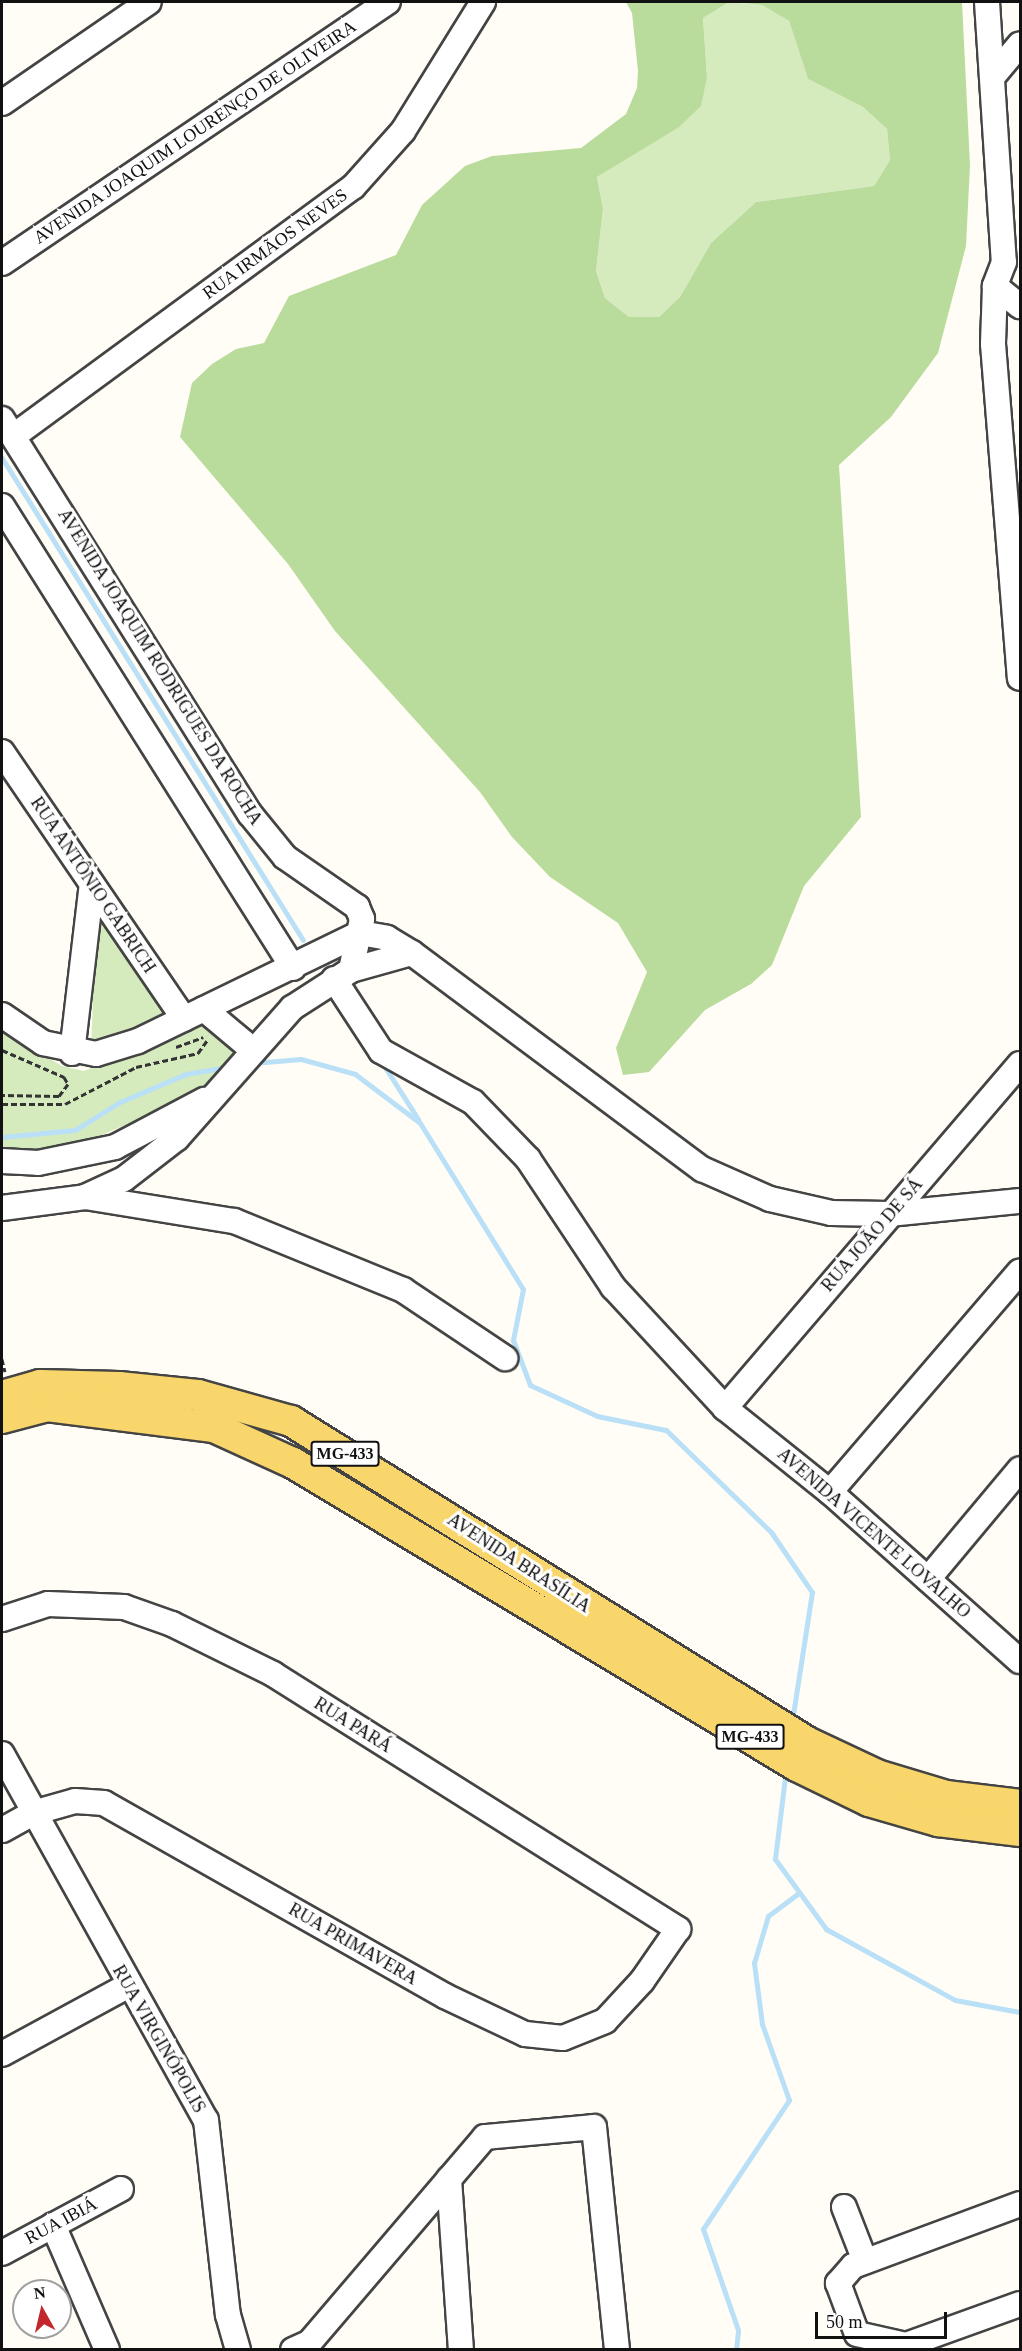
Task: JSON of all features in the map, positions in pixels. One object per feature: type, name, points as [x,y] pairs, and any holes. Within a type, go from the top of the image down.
[{"type":"main road","name":"AVENIDA BRASÍLIA","points":[[2,1396],[39,1385],[119,1387],[198,1395],[291,1421],[641,1657]]},
{"type":"main road","name":"AVENIDA BRASÍLIA","points":[[2,1418],[47,1406],[214,1427],[293,1463],[641,1657],[807,1742],[873,1788],[938,1821],[1020,1831]]},
{"type":"main road","name":"AVENIDA BRASÍLIA","points":[[873,1788],[1020,1805]]},
{"type":"street","points":[[2,103],[149,2]]},
{"type":"street","name":"AVENIDA JOAQUIM LOURENÇO DE OLIVEIRA","points":[[2,263],[388,2]]},
{"type":"street","name":"RUA IRMÃOS NEVES","points":[[8,427],[353,187],[403,131],[483,2]]},
{"type":"street","points":[[987,2],[994,75],[1004,262]]},
{"type":"street","points":[[994,75],[1020,44]]},
{"type":"street","points":[[1020,243],[1004,262],[995,286],[1001,458],[1020,663]]},
{"type":"street","points":[[995,286],[1020,306]]},
{"type":"street","name":"AVENIDA JOAQUIM RODRIGUES DA ROCHA","points":[[8,427],[250,814],[285,857],[357,907],[360,933]]},
{"type":"street","points":[[1001,458],[1020,475]]},
{"type":"street","points":[[2,506],[293,968]]},
{"type":"street","name":"RUA ANTÔNIO GABRICH","points":[[2,752],[92,884],[194,1014],[254,1051]]},
{"type":"street","points":[[72,1053],[92,884]]},
{"type":"street","points":[[342,975],[360,933]]},
{"type":"street","points":[[2,1015],[43,1043],[72,1053],[96,1054],[138,1041],[293,968],[360,933],[387,938],[412,953],[702,1169],[770,1199],[831,1213],[889,1214],[1020,1202]]},
{"type":"street","points":[[85,1197],[124,1179],[177,1138],[222,1091],[292,1008],[342,975],[412,953]]},
{"type":"street","name":"AVENIDA VICENTE LOVALHO","points":[[342,975],[381,1051],[473,1102],[528,1159],[613,1287],[725,1408],[830,1492],[1020,1661]]},
{"type":"street","name":"RUA JOÃO DE SÁ","points":[[725,1408],[1020,1064]]},
{"type":"street","points":[[2,1161],[38,1163],[115,1147],[222,1091]]},
{"type":"street","points":[[2,1208],[85,1197],[234,1221],[307,1247],[403,1290],[505,1358]]},
{"type":"street","points":[[830,1492],[1020,1271]]},
{"type":"street","points":[[928,1579],[1020,1469]]},
{"type":"street","name":"RUA PARÁ","points":[[2,1619],[48,1604],[124,1607],[172,1624],[273,1674],[678,1929]]},
{"type":"street","name":"RUA VIRGINÓPOLIS","points":[[2,1754],[126,1986],[206,2120],[228,2315],[238,2349]]},
{"type":"street","name":"RUA PRIMAVERA","points":[[2,1830],[33,1813],[75,1801],[104,1803],[445,1996],[525,2034],[564,2038],[605,2020],[642,1981],[678,1929]]},
{"type":"street","points":[[2,2054],[126,1986]]},
{"type":"street","points":[[293,2349],[309,2343],[485,2137],[594,2127],[617,2349]]},
{"type":"street","points":[[449,2179],[461,2349]]},
{"type":"street","name":"RUA IBIÁ","points":[[2,2253],[121,2189]]},
{"type":"street","points":[[1020,2204],[866,2261],[838,2283],[857,2334],[906,2345],[1020,2304]]},
{"type":"street","points":[[844,2207],[866,2261]]},
{"type":"street","points":[[53,2226],[107,2349]]},
{"type":"path","points":[[2,1050],[64,1077],[68,1084],[59,1096],[2,1095]]},
{"type":"green space","points":[[626,2],[729,2],[703,18],[707,77],[701,106],[679,127],[597,177],[603,209],[596,271],[605,298],[629,317],[659,317],[680,297],[711,243],[756,202],[874,186],[890,160],[887,129],[863,107],[808,79],[789,21],[762,5],[733,2],[962,2],[970,165],[966,246],[938,353],[891,417],[839,465],[861,817],[804,886],[772,965],[751,984],[705,1010],[649,1072],[623,1075],[616,1048],[647,972],[618,923],[550,877],[512,837],[480,792],[335,631],[288,564],[180,437],[192,383],[212,364],[236,349],[264,343],[289,296],[396,255],[422,205],[465,166],[492,156],[581,148],[626,114],[637,88],[638,71],[632,13]]},
{"type":"green space","points":[[729,2],[762,5],[789,21],[808,79],[863,107],[887,129],[890,160],[874,186],[756,202],[711,243],[680,297],[659,317],[629,317],[605,298],[596,271],[603,209],[597,177],[651,143],[707,77],[703,18]]},
{"type":"green space","points":[[97,897],[176,1015],[91,1050]]},
{"type":"green space","points":[[200,1025],[214,1025],[239,1053],[223,1075],[192,1097],[61,1152],[2,1153],[2,1030],[62,1066],[84,1071]]},
{"type":"waterway","points":[[2,458],[303,940]]},
{"type":"waterway","points":[[253,1063],[301,1059],[355,1074],[420,1123],[523,1289],[513,1340],[530,1385],[597,1416],[666,1430],[771,1532],[812,1592],[792,1721]]},
{"type":"waterway","points":[[381,1061],[418,1119]]},
{"type":"waterway","points":[[2,1137],[75,1130],[120,1102],[186,1074],[227,1067]]},
{"type":"waterway","points":[[786,1769],[775,1859],[826,1929],[955,2000],[1020,2012]]},
{"type":"waterway","points":[[736,2350],[738,2330],[703,2229],[789,2100],[762,2024],[754,1963],[768,1916],[798,1893]]}]
